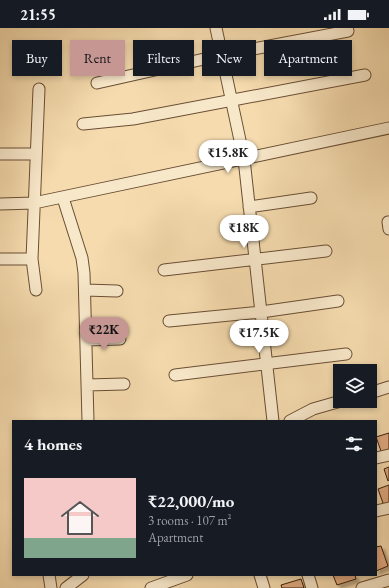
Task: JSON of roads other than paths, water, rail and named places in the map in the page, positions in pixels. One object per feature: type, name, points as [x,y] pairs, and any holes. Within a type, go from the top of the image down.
[{"type":"street","points":[[216,28],[219,40]]},
{"type":"street","points":[[256,49],[348,31]]},
{"type":"street","points":[[97,83],[202,59]]},
{"type":"street","points":[[84,124],[133,119],[365,75]]},
{"type":"street","points":[[227,76],[244,159],[273,420]]},
{"type":"street","points":[[36,290],[32,259],[39,89]]},
{"type":"street","points":[[0,204],[34,203],[63,198],[389,128]]},
{"type":"street","points":[[0,154],[36,154]]},
{"type":"street","points":[[63,198],[82,258],[85,290],[88,420]]},
{"type":"street","points":[[249,207],[311,198]]},
{"type":"street","points":[[164,270],[326,251]]},
{"type":"street","points":[[0,259],[32,259]]},
{"type":"street","points":[[85,290],[116,290]]},
{"type":"street","points":[[169,321],[261,312],[338,301]]},
{"type":"street","points":[[86,340],[120,339]]},
{"type":"street","points":[[175,375],[267,365],[346,354]]},
{"type":"street","points":[[87,385],[124,384]]},
{"type":"street","points":[[377,390],[389,387]]},
{"type":"street","points":[[292,420],[313,409],[333,403]]},
{"type":"street","points":[[377,458],[389,455]]},
{"type":"street","points":[[377,511],[389,508]]},
{"type":"street","points":[[49,576],[50,588]]},
{"type":"street","points":[[66,588],[82,576]]},
{"type":"street","points":[[151,588],[184,576]]},
{"type":"street","points":[[260,576],[264,588]]},
{"type":"street","points":[[308,576],[312,588]]},
{"type":"street","points":[[368,584],[389,580]]}]
